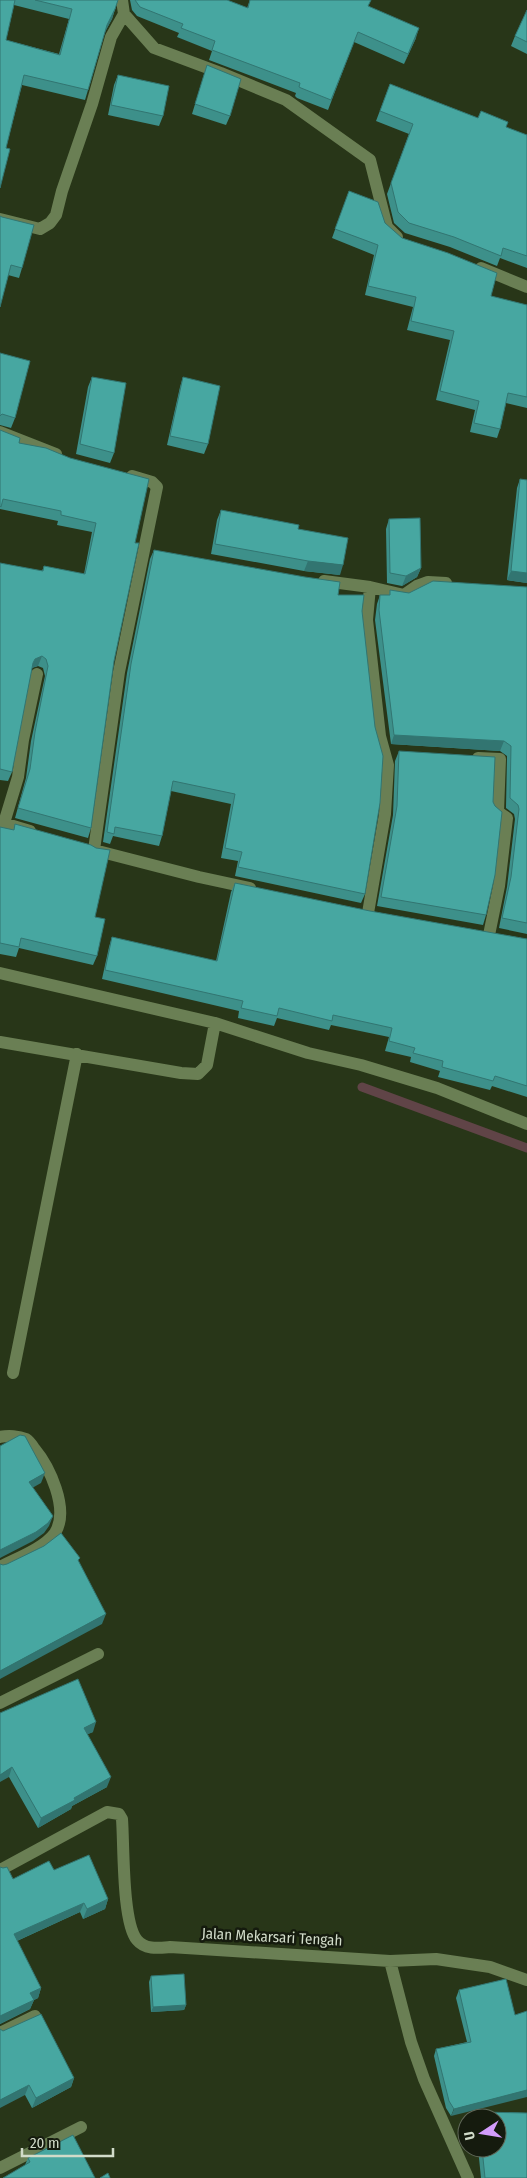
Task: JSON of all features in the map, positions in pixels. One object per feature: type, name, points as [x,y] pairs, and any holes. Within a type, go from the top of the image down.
[{"type":"street","points":[[122,0],[124,14],[154,48],[286,100],[370,160],[387,227],[401,240],[410,243]]},
{"type":"street","points":[[0,219],[40,229],[50,223],[56,215],[62,191],[92,104],[111,37],[124,14]]},
{"type":"street","points":[[471,264],[527,286]]},
{"type":"street","points":[[0,432],[69,460]]},
{"type":"street","points":[[121,473],[152,482],[157,487],[149,551],[119,672],[90,848],[198,877],[262,890]]},
{"type":"street","points":[[313,580],[370,587],[404,595],[417,586],[428,582],[458,584]]},
{"type":"street","points":[[370,587],[367,620],[380,736],[391,753],[388,765],[385,814],[363,912],[381,916]]},
{"type":"street","points":[[38,674],[23,740],[18,777],[2,822],[40,834]]},
{"type":"street","points":[[462,757],[500,759],[498,812],[507,818],[499,886],[489,934]]},
{"type":"street","points":[[0,973],[215,1023],[308,1053],[360,1065],[437,1088],[527,1124]]},
{"type":"street","points":[[0,1042],[181,1073],[198,1074],[207,1065],[215,1023]]},
{"type":"street","points":[[13,1373],[77,1054]]},
{"type":"street","points":[[0,1437],[8,1435],[28,1440],[43,1458],[57,1490],[60,1515],[56,1532],[45,1543],[0,1567]]},
{"type":"street","points":[[0,1703],[98,1654]]},
{"type":"street","name":"Jalan Mekarsari Tengah","points":[[0,1870],[107,1812],[119,1814],[122,1819],[129,1920],[138,1941],[150,1948],[179,1948],[390,1961],[436,1959],[490,1967],[527,1980]]},
{"type":"street","points":[[390,1961],[411,2042],[424,2079],[468,2178]]},
{"type":"street","points":[[0,2034],[35,2016]]},
{"type":"street","points":[[0,2168],[81,2127]]},
{"type":"building","points":[[0,0],[15,0],[6,40],[60,55],[72,9],[35,0],[118,0],[107,25],[88,90],[24,75],[6,148],[10,149],[0,188]]},
{"type":"building","points":[[135,0],[227,0],[248,8],[250,0],[371,0],[368,6],[419,28],[408,54],[358,32],[331,100],[299,87],[300,83],[212,50],[215,41],[181,28],[183,24],[140,7]]},
{"type":"building","points":[[527,10],[527,42],[515,36]]},
{"type":"building","points":[[207,65],[241,79],[230,116],[195,104]]},
{"type":"building","points":[[118,75],[169,86],[163,116],[111,105]]},
{"type":"building","points":[[390,84],[478,118],[481,111],[508,122],[506,127],[527,135],[527,256],[503,248],[501,256],[454,237],[409,223],[398,212],[391,183],[413,124],[380,111]]},
{"type":"building","points":[[349,191],[378,202],[385,223],[402,238],[448,253],[497,273],[491,296],[527,305],[527,397],[508,393],[500,429],[474,423],[479,401],[440,391],[454,331],[411,321],[416,297],[368,286],[378,245],[335,229]]},
{"type":"building","points":[[0,216],[34,225],[22,268],[11,265],[0,307]]},
{"type":"building","points":[[0,353],[30,361],[15,418],[2,414],[0,416]]},
{"type":"building","points":[[92,377],[126,383],[114,453],[80,444]]},
{"type":"building","points":[[183,377],[220,386],[208,444],[170,436]]},
{"type":"building","points":[[0,430],[20,438],[19,443],[46,448],[70,458],[149,479],[135,543],[139,543],[114,661],[91,828],[18,808],[30,769],[48,666],[46,659],[42,656],[35,659],[33,663],[12,772],[0,769],[0,563],[43,571],[44,566],[85,574],[96,523],[61,515],[61,511],[3,499],[1,507]]},
{"type":"building","points":[[520,479],[527,480],[527,573],[511,571]]},
{"type":"building","points":[[221,510],[299,525],[298,529],[348,538],[343,565],[308,561],[215,544]]},
{"type":"building","points":[[420,518],[421,568],[406,576],[390,573],[389,519]]},
{"type":"building","points":[[154,550],[340,582],[338,595],[364,595],[362,611],[375,727],[383,756],[380,803],[365,894],[238,867],[242,852],[225,848],[235,794],[173,781],[162,836],[115,827],[114,834],[107,832],[131,664]]},
{"type":"building","points":[[433,581],[527,587],[527,923],[502,918],[511,877],[519,809],[518,805],[510,798],[511,746],[504,741],[394,735],[379,610],[380,595],[390,595],[390,590],[409,593]]},
{"type":"building","points":[[399,751],[495,757],[493,802],[502,812],[495,875],[486,915],[381,897],[397,806]]},
{"type":"building","points":[[15,824],[96,848],[110,850],[95,917],[105,919],[97,956],[21,938],[19,947],[0,943],[0,827],[14,830]]},
{"type":"building","points":[[235,883],[370,911],[527,939],[527,1086],[495,1076],[493,1081],[442,1067],[443,1061],[413,1053],[415,1048],[389,1041],[392,1028],[333,1015],[332,1021],[279,1008],[277,1016],[241,1008],[243,1001],[105,970],[112,937],[217,961]]},
{"type":"building","points":[[20,1435],[25,1436],[45,1473],[29,1482],[53,1516],[48,1523],[36,1532],[0,1550],[0,1446]]},
{"type":"building","points":[[61,1533],[80,1558],[78,1560],[106,1614],[0,1671],[0,1564],[7,1564],[44,1546]]},
{"type":"building","points":[[78,1679],[96,1722],[84,1728],[111,1777],[74,1798],[75,1800],[41,1818],[12,1767],[0,1775],[0,1713]]},
{"type":"building","points":[[89,1855],[108,1899],[87,1909],[84,1903],[14,1934],[41,1988],[30,1993],[34,2000],[0,2016],[0,1867],[7,1867],[13,1879],[49,1861],[54,1870]]},
{"type":"building","points":[[184,1974],[186,2005],[153,2007],[151,1976]]},
{"type":"building","points":[[506,1979],[515,2015],[527,2011],[527,2090],[454,2109],[449,2101],[436,2049],[471,2042],[459,1990]]},
{"type":"building","points":[[41,2014],[74,2078],[36,2098],[29,2085],[0,2100],[0,2029],[3,2031]]},
{"type":"building","points":[[507,2113],[527,2113],[527,2178],[485,2178],[483,2158],[507,2158]]},
{"type":"building","points":[[73,2135],[95,2178],[3,2178],[30,2162],[28,2158]]},
{"type":"building","points":[[108,2173],[110,2178],[100,2178]]},
{"type":"waterway","points":[[362,1087],[527,1148]]}]
